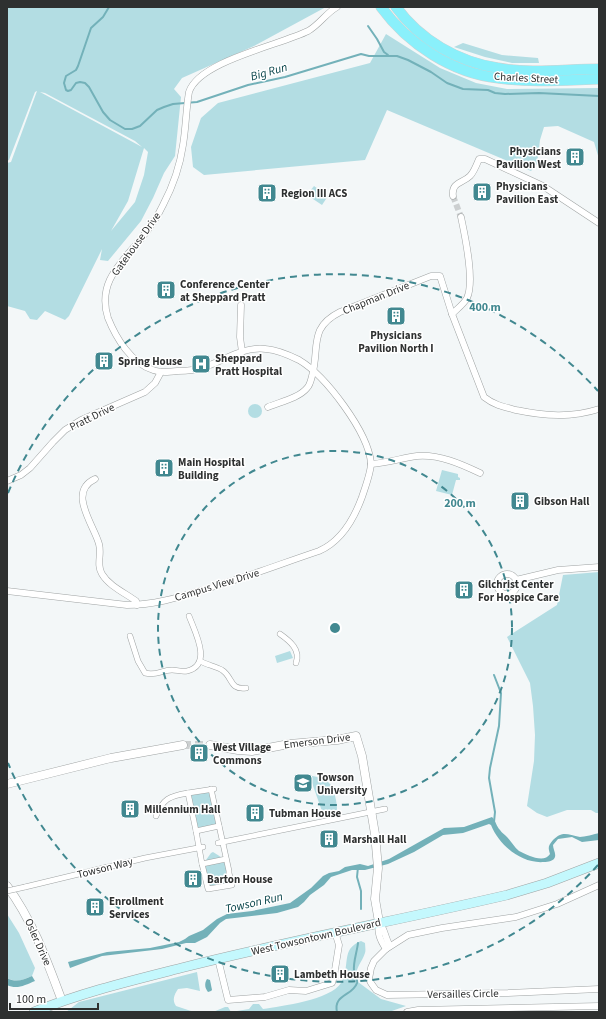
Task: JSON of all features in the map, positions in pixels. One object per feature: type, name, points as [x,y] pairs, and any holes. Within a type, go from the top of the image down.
[{"type":"main road","name":"Charles Street","points":[[381,7],[397,28],[420,46],[457,67],[497,78],[532,81],[599,79]]},
{"type":"main road","points":[[388,7],[406,28],[413,33],[424,36]]},
{"type":"main road","name":"Charles Street","points":[[396,7],[410,23],[436,45],[465,59],[483,65],[524,70],[599,68]]},
{"type":"main road","name":"West Towsontown Boulevard","points":[[34,1012],[62,1001],[127,982],[218,959],[379,922],[507,895],[547,883],[599,863]]},
{"type":"street","name":"Gatehouse Drive","points":[[337,7],[329,12],[319,24],[308,31],[238,57],[211,70],[194,83],[188,96],[180,158],[175,178],[156,218],[147,232],[114,271],[108,283],[106,306],[108,317],[122,344],[130,355],[143,365],[153,370],[161,372],[198,369],[242,352],[258,349],[276,351],[300,360],[313,371],[340,401],[358,425],[366,444],[371,464]]},
{"type":"street","points":[[453,196],[453,192],[457,184],[470,177],[479,158],[485,159],[543,186],[599,223]]},
{"type":"street","points":[[460,217],[467,250],[470,285],[466,300],[452,314],[484,397],[498,405],[515,410],[552,416],[576,414],[599,409]]},
{"type":"street","name":"Chapman Drive","points":[[313,371],[317,336],[320,328],[330,318],[340,312],[431,276],[440,276],[452,314]]},
{"type":"street","points":[[241,305],[240,337],[242,352]]},
{"type":"street","points":[[268,407],[300,394],[307,388],[313,371]]},
{"type":"street","name":"Pratt Drive","points":[[7,481],[21,475],[30,468],[52,442],[65,430],[82,420],[145,392],[155,383],[161,372]]},
{"type":"street","points":[[371,464],[417,456],[428,456],[457,463],[480,473]]},
{"type":"street","name":"Campus View Drive","points":[[7,591],[106,603],[136,605],[159,602],[209,588],[325,548],[340,536],[356,512],[371,464]]},
{"type":"street","points":[[95,479],[88,483],[82,498],[86,513],[100,546],[98,566],[105,578],[136,601],[136,605]]},
{"type":"street","points":[[516,580],[558,570],[599,567]]},
{"type":"street","points":[[130,636],[138,661],[145,673],[157,674],[170,670],[185,672],[197,666],[200,661],[201,651],[189,616]]},
{"type":"street","points":[[280,634],[293,643],[298,658],[296,663]]},
{"type":"street","points":[[200,661],[223,671],[236,688],[246,688]]},
{"type":"street","name":"Emerson Drive","points":[[210,745],[252,751],[289,744],[337,740],[356,736],[362,756],[372,812],[378,868],[376,899],[379,922]]},
{"type":"street","points":[[7,784],[111,758],[183,745]]},
{"type":"street","points":[[156,816],[160,806],[166,800],[174,796],[188,793],[212,789],[219,826],[220,843],[226,858],[232,885],[208,889],[202,864],[201,847],[188,793]]},
{"type":"street","points":[[220,843],[385,809]]},
{"type":"street","points":[[196,831],[219,826]]},
{"type":"street","name":"Towson Way","points":[[7,891],[142,859],[201,847]]},
{"type":"street","points":[[202,864],[226,858]]},
{"type":"street","name":"Versailles Circle","points":[[599,885],[532,913],[498,921],[408,935],[388,947],[372,964],[369,974],[369,979],[376,990],[387,995],[508,993],[599,989]]},
{"type":"street","name":"Osler Drive","points":[[7,886],[33,929],[62,1001]]},
{"type":"street","points":[[379,922],[378,928],[380,939],[388,947]]},
{"type":"street","points":[[218,959],[228,1000],[265,997],[289,990],[306,991],[332,983],[338,945],[335,932]]},
{"type":"street","points":[[408,1012],[418,1010],[507,1010],[599,1006]]},
{"type":"shaded area","points":[[7,7],[326,7],[254,46],[182,78],[174,89],[181,97],[175,156],[164,173],[141,221],[108,261],[100,260],[102,249],[69,316],[65,320],[45,311],[37,320],[30,319],[25,311],[7,306],[7,163],[11,162],[37,91],[35,92],[9,160],[7,161]],"holes":[[[40,92],[45,93],[135,141],[142,147]],[[144,148],[148,152],[144,175],[135,202],[111,231],[128,201]]]},
{"type":"shaded area","points":[[386,34],[440,68],[476,83],[507,89],[599,88],[599,159],[594,142],[558,126],[544,127],[540,140],[537,164],[531,171],[387,110],[365,160],[204,175],[193,167],[191,147],[201,118],[218,103],[370,63]]},
{"type":"shaded area","points":[[463,43],[502,55],[538,58],[539,63],[512,63],[485,57],[454,47]]},
{"type":"shaded area","points":[[314,186],[328,196],[322,205],[307,195]]},
{"type":"shaded area","points":[[255,404],[260,406],[262,411],[260,416],[255,418],[250,416],[248,411],[250,406]]},
{"type":"shaded area","points":[[442,470],[458,474],[458,477],[460,478],[460,480],[456,480],[452,495],[436,491]]},
{"type":"shaded area","points":[[599,572],[599,813],[591,810],[567,810],[547,817],[537,813],[527,806],[534,761],[535,735],[533,706],[530,683],[507,637],[557,605],[563,575]]},
{"type":"shaded area","points":[[290,651],[293,658],[277,663],[275,656]]},
{"type":"shaded area","points":[[312,776],[326,781],[332,786],[337,807],[335,816],[324,817],[311,780]]},
{"type":"shaded area","points":[[211,791],[218,826],[196,830],[189,795]]},
{"type":"shaded area","name":"Towson Run","points":[[492,817],[502,832],[519,851],[535,858],[547,857],[550,854],[550,844],[553,840],[563,834],[580,837],[599,833],[599,840],[582,842],[572,837],[558,839],[553,845],[555,856],[551,861],[535,862],[527,860],[512,852],[499,840],[489,824],[463,833],[443,835],[414,852],[388,864],[365,870],[352,870],[331,877],[324,885],[310,895],[298,907],[277,913],[226,919],[220,923],[207,937],[195,943],[186,943],[162,949],[102,956],[70,968],[68,962],[107,952],[150,948],[179,942],[203,930],[217,919],[227,914],[252,911],[290,903],[311,888],[323,876],[329,873],[339,871],[345,867],[360,864],[368,866],[389,859],[444,828],[464,827]]},
{"type":"shaded area","points":[[213,852],[221,857],[208,861],[206,860],[211,853]]},
{"type":"shaded area","points":[[225,861],[230,884],[209,888],[205,865]]},
{"type":"shaded area","points":[[7,914],[19,933],[35,968],[32,976],[25,979],[14,980],[7,978]]},
{"type":"shaded area","points":[[361,941],[365,943],[365,953],[356,974],[358,982],[381,999],[406,1006],[389,1012],[231,1012],[249,1009],[253,1004],[259,1004],[263,1009],[305,1001],[327,994],[341,983],[344,977],[348,953],[355,944]]},
{"type":"shaded area","points":[[197,972],[200,991],[187,988],[178,989],[174,1000],[176,1006],[194,1012],[66,1012],[79,1002]]},
{"type":"shaded area","points":[[32,976],[35,981],[18,987],[7,985],[7,978],[16,981]]},
{"type":"shaded area","points":[[207,979],[210,980],[212,990],[208,992],[205,986]]},
{"type":"shaded area","points":[[228,1007],[231,1012],[213,1012]]},
{"type":"waterway","name":"Big Run","points":[[109,7],[103,17],[91,28],[78,66],[76,70],[66,76],[64,83],[66,90],[68,91],[71,90],[76,83],[85,83],[89,87],[103,112],[110,120],[125,129],[132,129],[140,126],[157,110],[173,104],[197,102],[248,85],[285,77],[361,54],[369,56],[397,56],[431,72],[447,83],[463,89],[488,90],[495,93],[505,94],[539,93],[599,96]]},
{"type":"waterway","points":[[368,26],[384,52],[388,55]]},
{"type":"waterway","points":[[494,675],[501,693],[499,726],[489,778],[495,812],[494,822]]},
{"type":"waterway","points":[[358,867],[357,877],[361,891],[361,909]]},
{"type":"waterway","points":[[337,1012],[338,1002],[352,990],[357,983],[354,968],[358,943]]},
{"type":"tunnel","points":[[453,196],[461,217]]},
{"type":"tunnel","points":[[183,745],[210,745]]},
{"type":"place","name":"Physicians Pavilion West","points":[[575,157]]},
{"type":"place","name":"Physicians Pavilion East","points":[[482,192]]},
{"type":"place","name":"Region III ACS","points":[[267,193]]},
{"type":"place","name":"Conference Center at Sheppard Pratt","points":[[166,290]]},
{"type":"place","name":"Physicians Pavilion North I","points":[[396,316]]},
{"type":"place","name":"Spring House","points":[[104,361]]},
{"type":"place","name":"Sheppard Pratt Hospital","points":[[201,364]]},
{"type":"place","name":"Main Hospital Building","points":[[164,468]]},
{"type":"place","name":"Gibson Hall","points":[[520,501]]},
{"type":"place","name":"Gilchrist Center For Hospice Care","points":[[464,590]]},
{"type":"place","name":"West Village Commons","points":[[199,753]]},
{"type":"place","name":"Towson University","points":[[303,783]]},
{"type":"place","name":"Millennium Hall","points":[[130,809]]},
{"type":"place","name":"Tubman House","points":[[255,813]]},
{"type":"place","name":"Marshall Hall","points":[[329,839]]},
{"type":"place","name":"Barton House","points":[[193,879]]},
{"type":"place","name":"Enrollment Services","points":[[95,907]]},
{"type":"place","name":"Lambeth House","points":[[280,974]]}]
